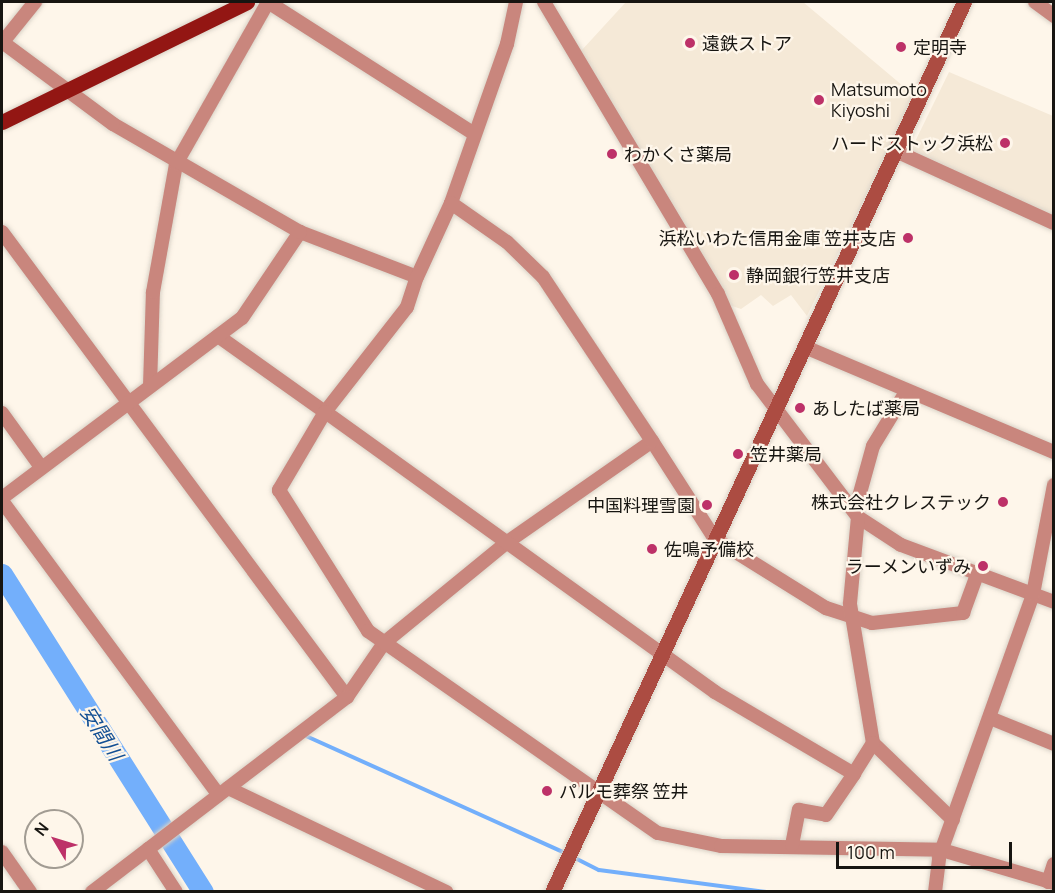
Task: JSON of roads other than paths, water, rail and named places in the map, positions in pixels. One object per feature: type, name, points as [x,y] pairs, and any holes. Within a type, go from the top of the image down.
[{"type":"main road","points":[[2,122],[247,2]]},
{"type":"street","points":[[34,2],[2,42],[63,92],[176,164],[300,232],[417,277]]},
{"type":"street","points":[[150,386],[153,292],[176,164],[268,2],[474,133]]},
{"type":"street","points":[[516,2],[507,44],[451,203],[417,277],[406,307],[325,412],[279,490],[368,631],[658,833],[721,846],[792,845],[942,850],[1051,883],[1053,864]]},
{"type":"street","points":[[544,2],[718,294],[743,359],[775,409],[856,514],[901,545],[1053,602]]},
{"type":"street","points":[[552,891],[775,409],[898,152],[964,2]]},
{"type":"street","points":[[1035,2],[1053,16]]},
{"type":"street","points":[[898,152],[1053,223]]},
{"type":"street","points":[[451,203],[507,242],[543,277],[715,538],[791,589],[852,618],[872,623],[963,613],[978,572]]},
{"type":"street","points":[[2,232],[347,697]]},
{"type":"street","points":[[300,232],[242,318],[41,467],[2,500],[224,792],[446,891]]},
{"type":"street","points":[[218,336],[663,654],[774,729],[854,774]]},
{"type":"street","points":[[805,347],[906,392],[1053,452]]},
{"type":"street","points":[[906,392],[873,446],[856,514],[852,618],[873,742],[953,820]]},
{"type":"street","points":[[2,412],[41,467]]},
{"type":"street","points":[[92,891],[347,697],[384,643],[506,543],[652,441]]},
{"type":"street","points":[[935,891],[942,850],[1032,594],[1053,485]]},
{"type":"street","points":[[990,718],[1053,744]]},
{"type":"street","points":[[792,845],[799,810],[826,815],[873,742]]},
{"type":"street","points":[[148,849],[176,891]]},
{"type":"street","points":[[2,852],[30,891]]},
{"type":"waterway","name":"安間川","points":[[2,574],[203,892]]},
{"type":"waterway","points":[[306,736],[565,853]]},
{"type":"waterway","points":[[571,856],[599,870],[767,892]]},
{"type":"place","name":"遠鉄ストア","points":[[690,43]]},
{"type":"place","name":"定明寺","points":[[901,47]]},
{"type":"place","name":"Matsumoto Kiyoshi","points":[[819,100]]},
{"type":"place","name":"ハードストック浜松","points":[[1005,143]]},
{"type":"place","name":"わかくさ薬局","points":[[612,154]]},
{"type":"place","name":"浜松いわた信用金庫 笠井支店","points":[[908,238]]},
{"type":"place","name":"静岡銀行笠井支店","points":[[734,275]]},
{"type":"place","name":"あしたば薬局","points":[[800,408]]},
{"type":"place","name":"笠井薬局","points":[[738,454]]},
{"type":"place","name":"株式会社クレステック","points":[[1003,502]]},
{"type":"place","name":"中国料理雪園","points":[[707,505]]},
{"type":"place","name":"佐鳴予備校","points":[[652,549]]},
{"type":"place","name":"ラーメンいずみ","points":[[983,566]]},
{"type":"place","name":"パルモ葬祭 笠井","points":[[547,791]]}]
